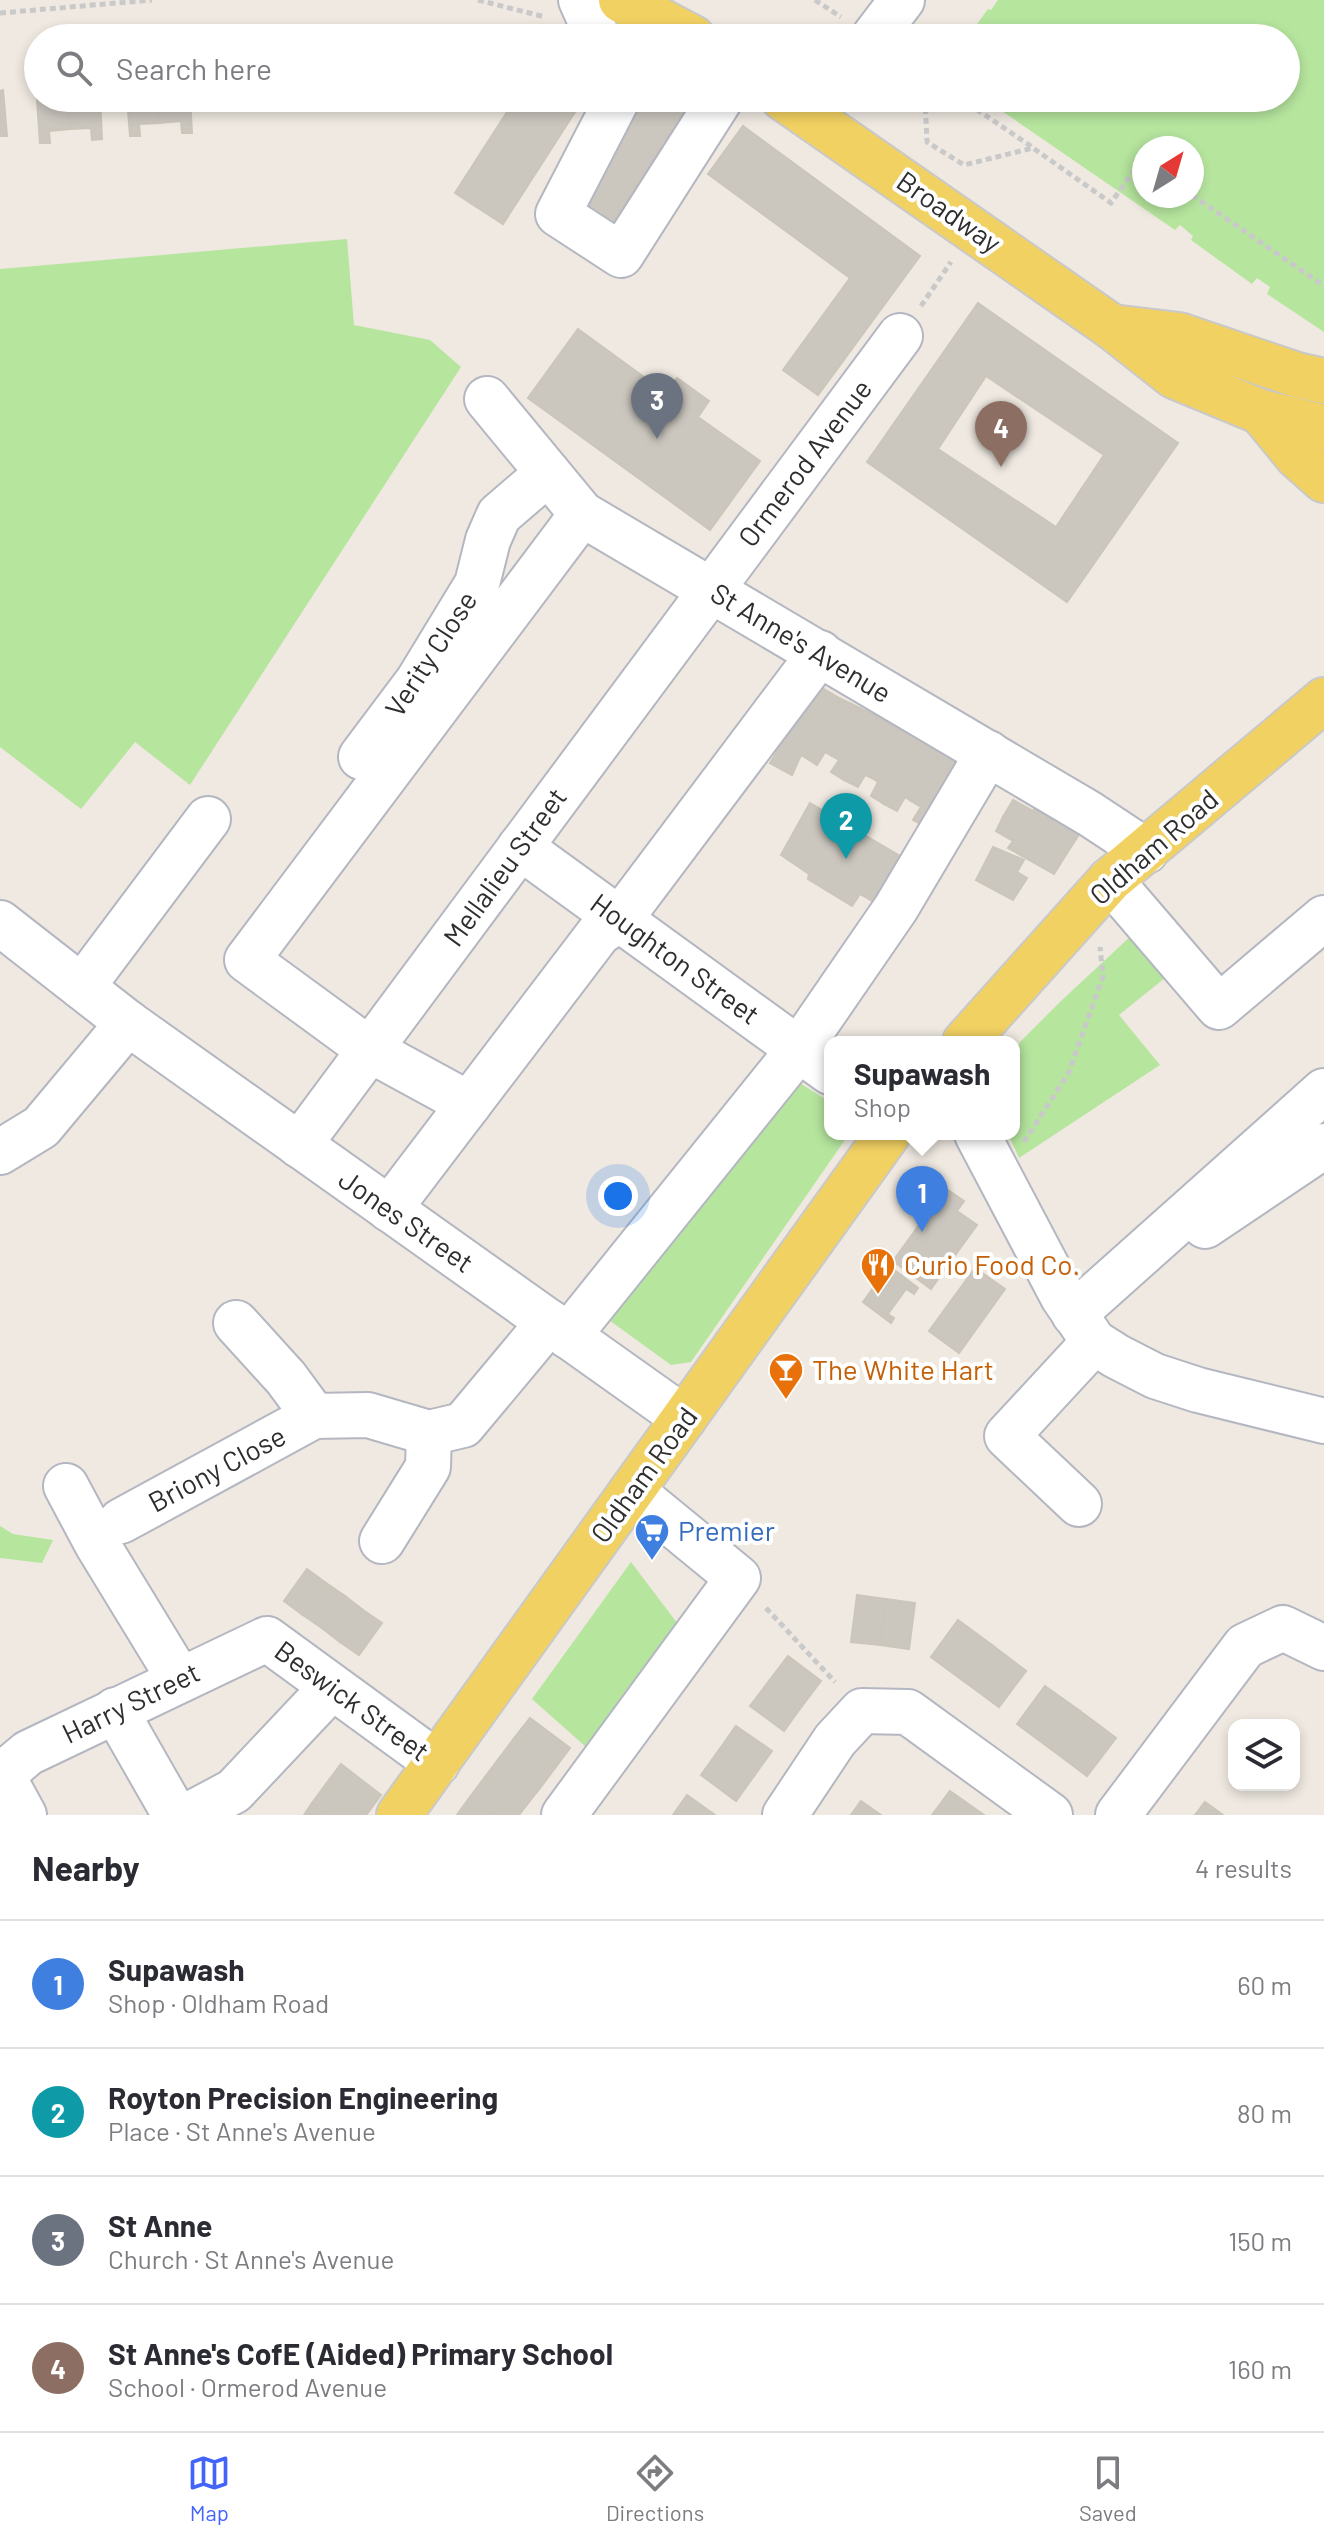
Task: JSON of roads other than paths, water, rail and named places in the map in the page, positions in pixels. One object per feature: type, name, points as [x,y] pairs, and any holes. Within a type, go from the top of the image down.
[{"type":"main road","points":[[621,0],[666,24]]},
{"type":"main road","name":"Broadway","points":[[817,112],[1112,327],[1174,376],[1261,412],[1324,427]]},
{"type":"main road","name":"Broadway","points":[[1112,327],[1179,335],[1297,375],[1324,381]]},
{"type":"main road","points":[[1261,412],[1297,456],[1324,480]]},
{"type":"main road","name":"Oldham Road","points":[[970,1036],[1103,888],[1324,700]]},
{"type":"main road","name":"Oldham Road","points":[[399,1815],[884,1140]]},
{"type":"street","points":[[581,0],[592,24]]},
{"type":"street","points":[[884,24],[902,0]]},
{"type":"street","points":[[611,112],[558,214],[621,255],[712,112]]},
{"type":"street","name":"Ormerod Avenue","points":[[710,589],[900,336]]},
{"type":"street","name":"St Anne's Avenue","points":[[487,399],[582,514],[988,753],[1146,851]]},
{"type":"street","name":"Verity Close","points":[[361,757],[418,681],[477,584],[488,540],[499,515],[548,473]]},
{"type":"street","points":[[469,1104],[370,1050],[247,960],[582,514]]},
{"type":"street","name":"Mellalieu Street","points":[[299,1145],[710,589]]},
{"type":"street","points":[[389,1209],[599,933],[620,919],[820,653]]},
{"type":"street","points":[[828,1036],[896,908],[988,753]]},
{"type":"street","points":[[82,987],[208,819]]},
{"type":"street","name":"Houghton Street","points":[[520,847],[815,1060]]},
{"type":"street","points":[[1103,888],[1219,1007],[1324,918]]},
{"type":"street","name":"Jones Street","points":[[0,923],[128,1023],[684,1418]]},
{"type":"street","points":[[3,1142],[41,1127],[128,1023]]},
{"type":"street","points":[[382,1541],[428,1467],[429,1433],[463,1425],[815,1060]]},
{"type":"street","points":[[1079,1504],[1007,1436],[1084,1328],[1157,1240],[1324,1091]]},
{"type":"street","points":[[980,1140],[1063,1297],[1084,1328],[1116,1356],[1155,1376],[1198,1390],[1324,1421]]},
{"type":"street","points":[[1157,1240],[1197,1232],[1324,1146]]},
{"type":"street","name":"Briony Close","points":[[236,1323],[286,1378],[314,1416]]},
{"type":"street","name":"Briony Close","points":[[121,1521],[314,1416],[368,1415],[429,1433]]},
{"type":"street","points":[[66,1486],[97,1544],[180,1680]]},
{"type":"street","points":[[564,1815],[738,1578],[632,1491]]},
{"type":"street","points":[[1118,1815],[1245,1646],[1283,1628],[1324,1648]]},
{"type":"street","name":"Harry Street","points":[[1,1775],[28,1753],[267,1639]]},
{"type":"street","name":"Beswick Street","points":[[267,1639],[437,1763]]},
{"type":"street","points":[[189,1815],[234,1791],[332,1687]]},
{"type":"street","points":[[115,1710],[175,1815]]},
{"type":"street","points":[[785,1815],[835,1740],[862,1711],[908,1712],[1050,1815]]},
{"type":"street","points":[[1,1775],[24,1815]]},
{"type":"place","name":"St Anne","points":[[657,439]]},
{"type":"place","name":"St Anne's CofE (Aided) Primary School","points":[[1001,467]]},
{"type":"place","name":"Royton Precision Engineering","points":[[846,859]]},
{"type":"place","name":"Supawash","points":[[922,1232]]},
{"type":"place","name":"Curio Food Co.","points":[[878,1296]]},
{"type":"place","name":"The White Hart","points":[[786,1401]]},
{"type":"place","name":"Premier","points":[[652,1562]]}]
